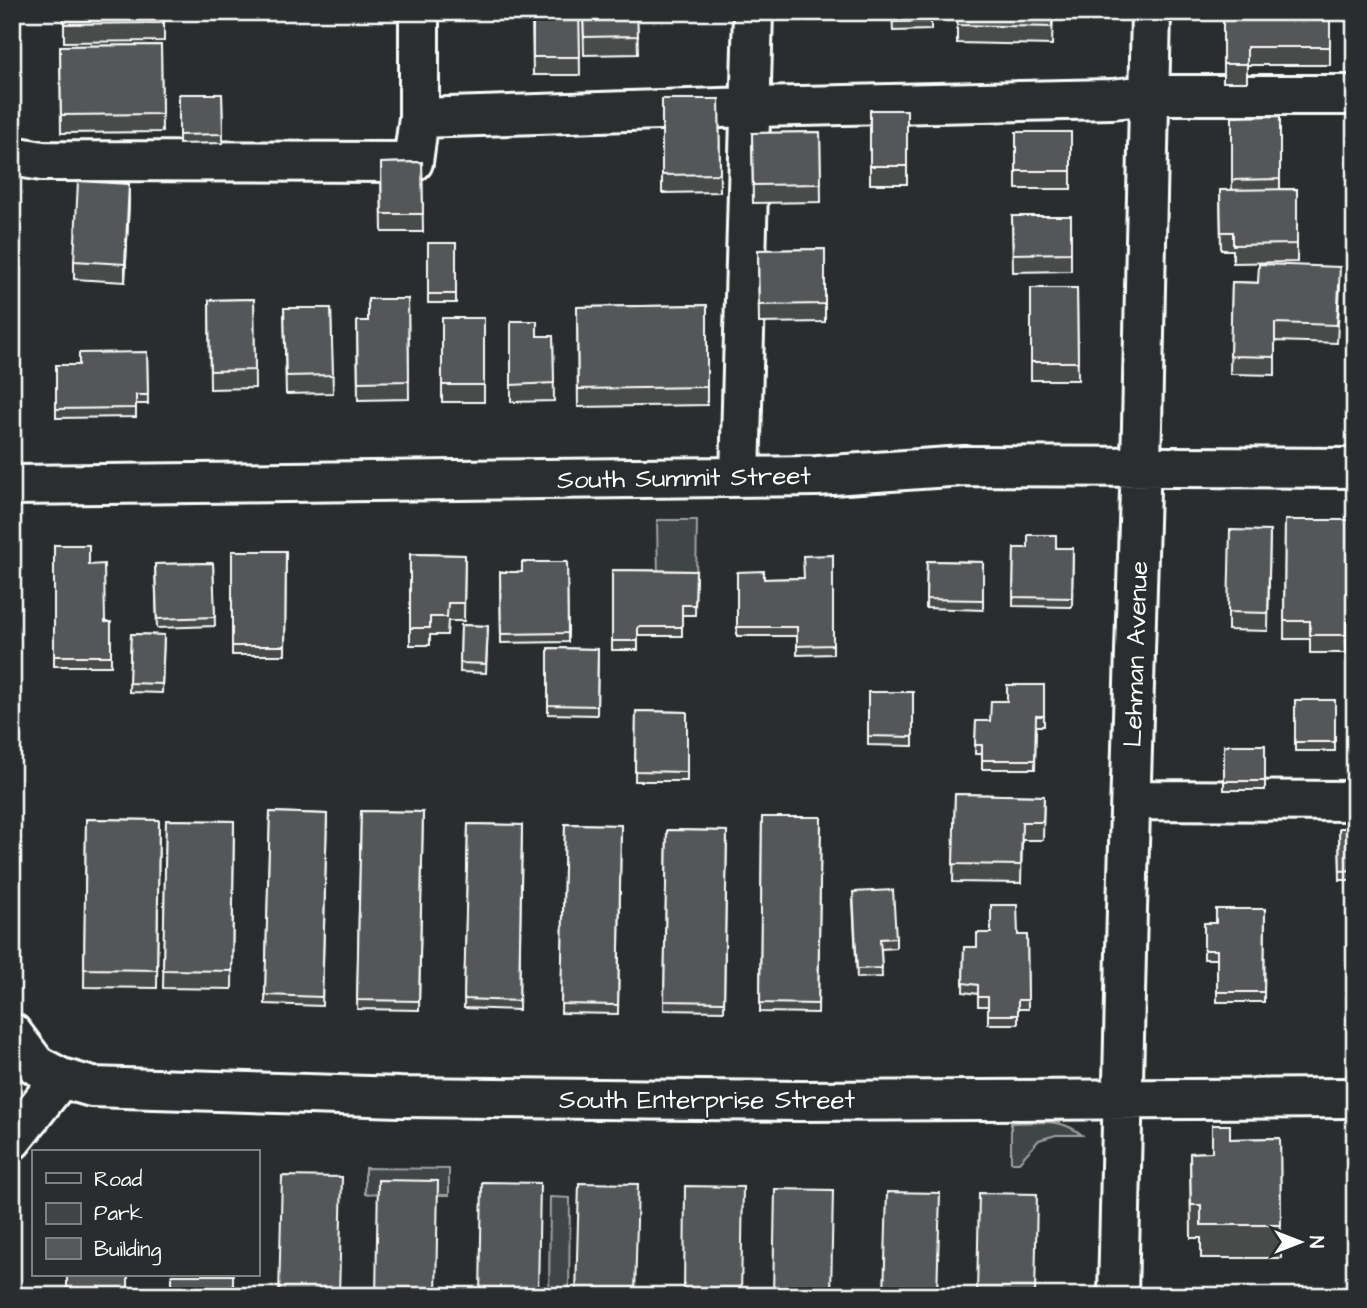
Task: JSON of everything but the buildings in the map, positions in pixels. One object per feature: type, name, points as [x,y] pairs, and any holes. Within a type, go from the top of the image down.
[{"type":"street","points":[[12,156],[42,161],[412,162],[419,118],[419,12]]},
{"type":"street","points":[[740,476],[753,12]]},
{"type":"street","name":"Lehman Avenue","points":[[1118,1296],[1141,466],[1150,12]]},
{"type":"street","points":[[419,118],[1112,99],[1149,95],[1355,95]]},
{"type":"street","name":"South Summit Street","points":[[12,485],[817,476],[964,466],[1355,468]]},
{"type":"street","points":[[1131,800],[1355,801]]},
{"type":"street","name":"South Enterprise Street","points":[[12,1032],[36,1065],[61,1078],[92,1087],[400,1097],[802,1101],[1355,1098]]},
{"type":"street","points":[[12,1140],[61,1078]]},
{"type":"green space","points":[[657,520],[697,520],[696,580],[658,579]]},
{"type":"green space","points":[[1047,1122],[1066,1125],[1082,1135],[1056,1135],[1039,1140],[1019,1162],[1011,1162],[1011,1123]]},
{"type":"green space","points":[[365,1168],[449,1169],[449,1195],[438,1195],[437,1190],[365,1194]]},
{"type":"green space","points":[[550,1197],[570,1198],[569,1296],[549,1296]]}]
